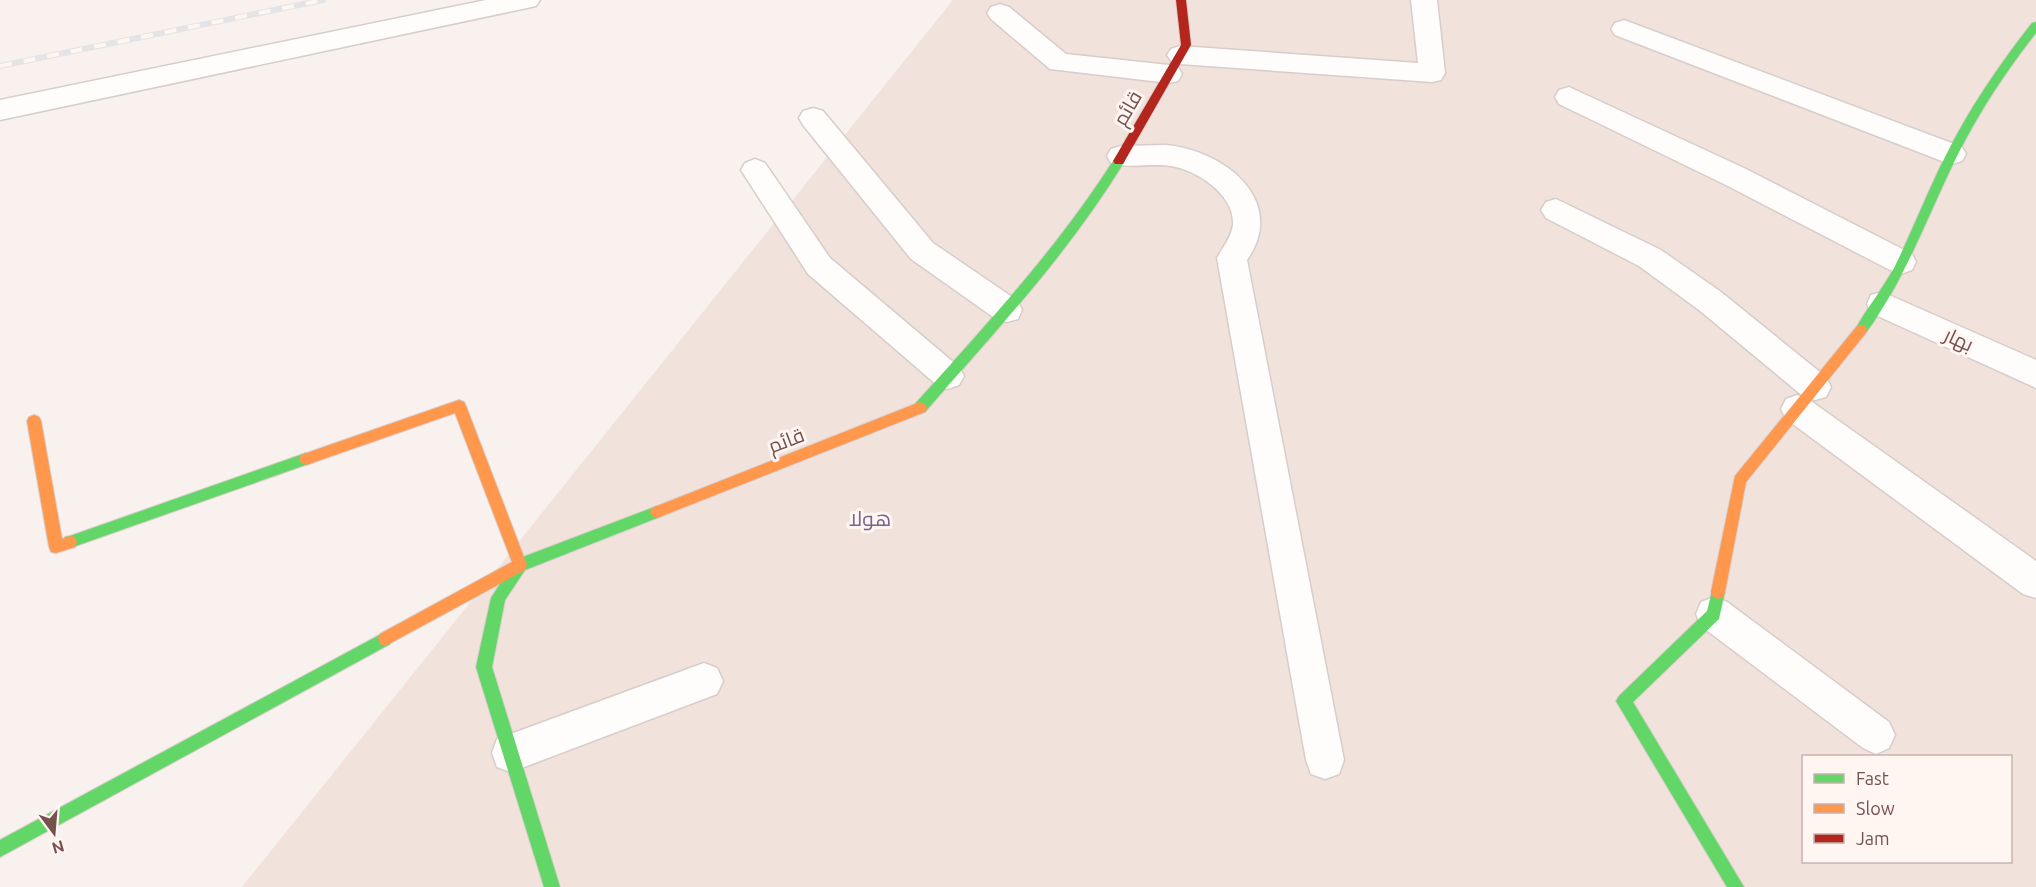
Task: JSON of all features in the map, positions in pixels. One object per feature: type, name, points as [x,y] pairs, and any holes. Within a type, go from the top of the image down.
[{"type":"street","points":[[0,110],[528,0]]},
{"type":"street","name":"قائم","points":[[0,849],[520,565],[918,410],[1007,310],[1104,185],[1186,45],[1181,0]]},
{"type":"street","points":[[1000,13],[1059,62],[1432,73],[1424,0]]},
{"type":"street","points":[[1736,887],[1624,701],[1714,614],[1740,480],[1882,304],[1952,154],[2008,60],[2036,26]]},
{"type":"street","points":[[1624,29],[1952,154]]},
{"type":"street","points":[[1569,97],[1736,177],[1901,262]]},
{"type":"street","points":[[813,118],[922,251],[1007,310]]},
{"type":"street","points":[[1121,156],[1173,156],[1205,166],[1230,182],[1247,217],[1245,238],[1232,258],[1325,760]]},
{"type":"street","points":[[755,170],[819,266],[948,376]]},
{"type":"street","points":[[1556,210],[1650,258],[1710,301],[1806,398],[2036,582]]},
{"type":"street","name":"بهار","points":[[1882,304],[2036,375]]},
{"type":"street","points":[[34,421],[56,547],[459,405],[520,565],[498,598],[484,666],[552,887]]},
{"type":"street","points":[[1714,614],[1876,735]]},
{"type":"street","points":[[511,753],[704,681]]},
{"type":"shaded area","points":[[953,0],[2036,0],[2036,887],[242,887]]},
{"type":"railway","points":[[0,66],[323,0]]},
{"type":"traffic: fast","points":[[1861,330],[1900,268],[1940,178],[1969,122],[2012,57],[2036,26]]},
{"type":"traffic: fast","points":[[920,408],[1051,259],[1098,195],[1119,161]]},
{"type":"traffic: fast","points":[[70,542],[306,459]]},
{"type":"traffic: fast","points":[[552,887],[484,667],[498,598],[520,565],[657,512]]},
{"type":"traffic: fast","points":[[1718,592],[1714,614],[1624,701],[1736,887]]},
{"type":"traffic: fast","points":[[0,849],[385,639]]},
{"type":"traffic: slow","points":[[1718,592],[1740,480],[1861,330]]},
{"type":"traffic: slow","points":[[306,459],[459,406],[520,565],[385,639]]},
{"type":"traffic: slow","points":[[657,512],[920,408]]},
{"type":"traffic: slow","points":[[34,421],[56,547],[70,542]]},
{"type":"traffic: jam","points":[[1119,161],[1186,45],[1181,0]]},
{"type":"district","name":"هولا","points":[[870,518]]}]
